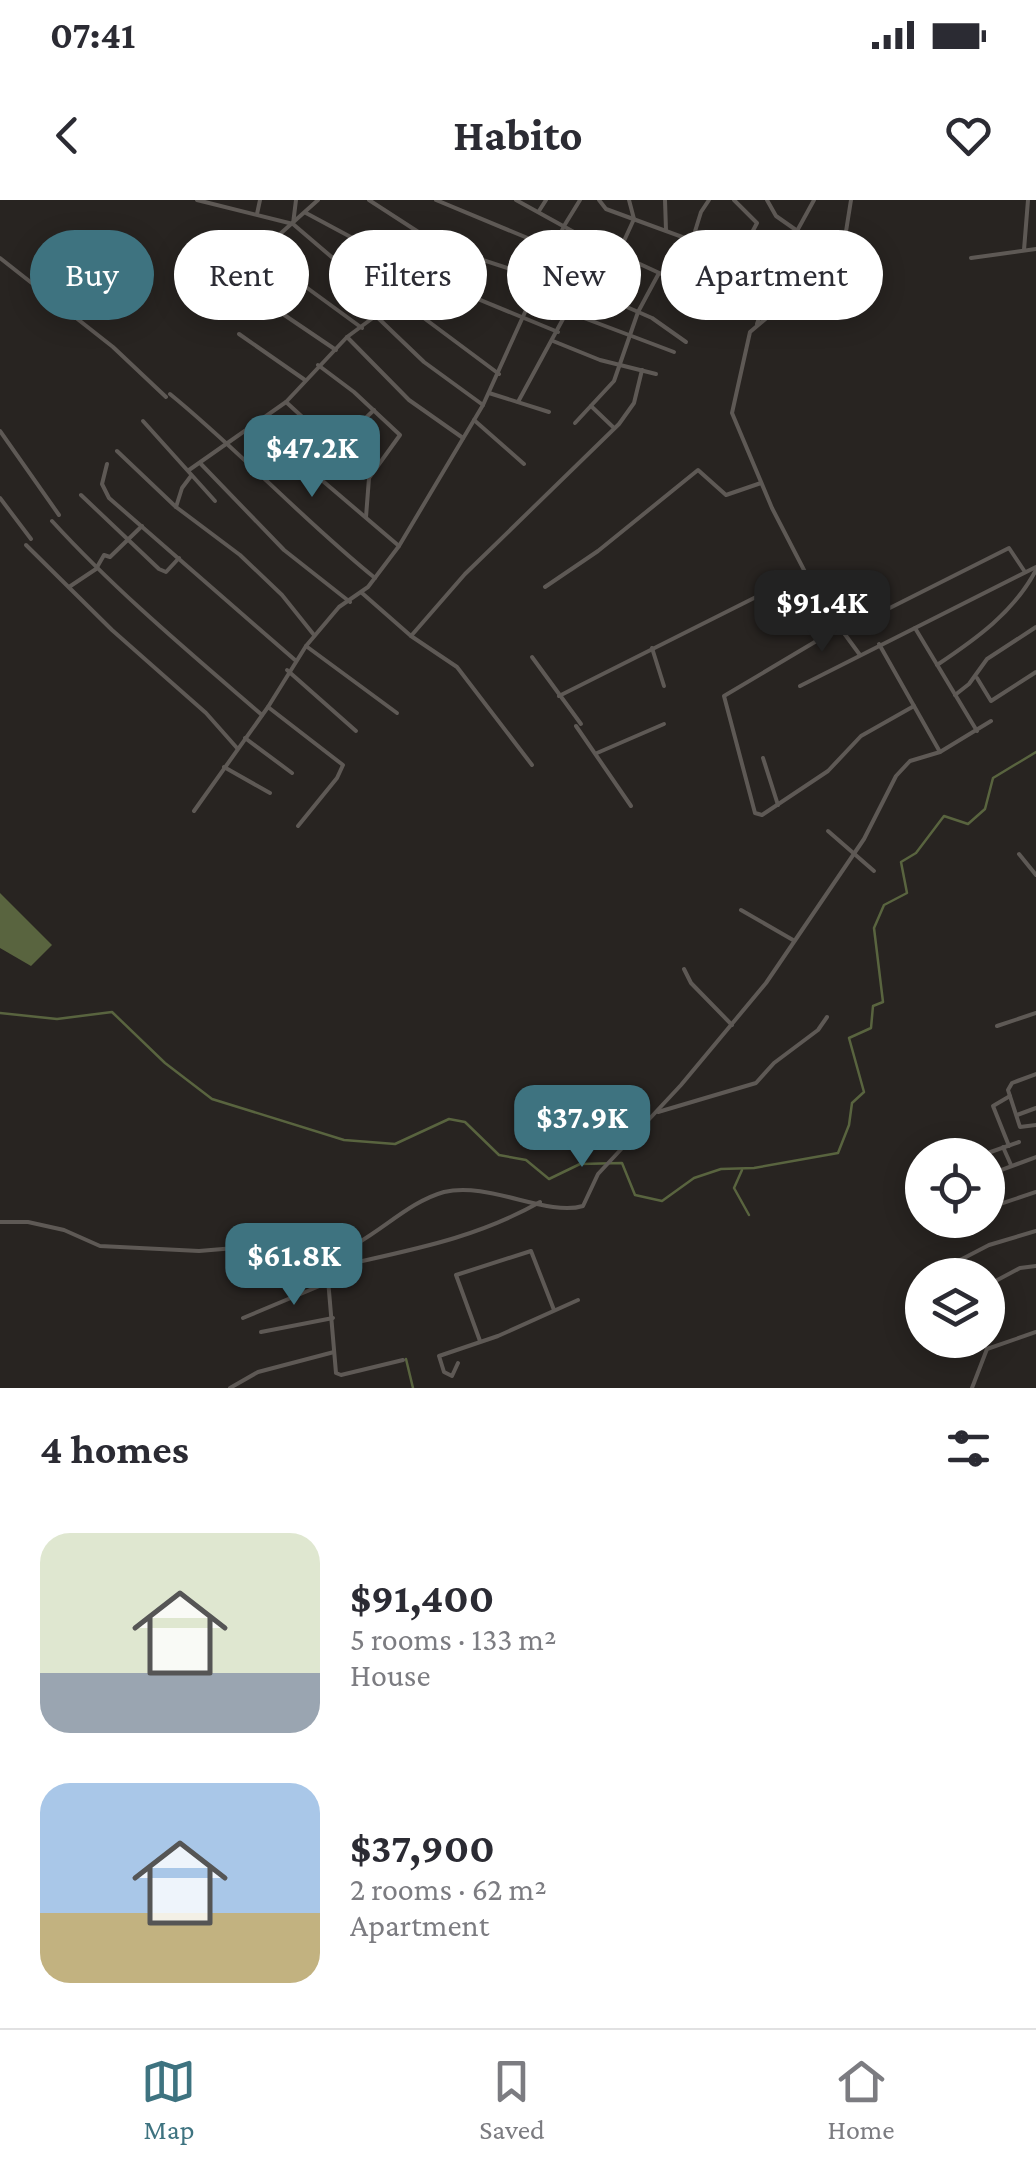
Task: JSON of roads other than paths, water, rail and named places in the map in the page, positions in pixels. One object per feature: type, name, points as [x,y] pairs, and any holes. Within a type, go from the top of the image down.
[{"type":"street","points":[[198,200],[294,224],[329,254]]},
{"type":"street","points":[[257,214],[260,200]]},
{"type":"street","points":[[294,224],[296,200]]},
{"type":"street","points":[[288,230],[318,200]]},
{"type":"street","points":[[369,200],[440,246],[507,268]]},
{"type":"street","points":[[436,200],[508,230]]},
{"type":"street","points":[[516,200],[571,230]]},
{"type":"street","points":[[539,211],[546,200]]},
{"type":"street","points":[[562,230],[579,200]]},
{"type":"street","points":[[599,200],[603,207],[661,230]]},
{"type":"street","points":[[629,230],[634,219],[630,200]]},
{"type":"street","points":[[665,200],[666,230]]},
{"type":"street","points":[[696,230],[709,200]]},
{"type":"street","points":[[734,200],[757,222],[753,230]]},
{"type":"street","points":[[767,200],[776,216],[796,230],[813,200]]},
{"type":"street","points":[[850,200],[842,252],[757,324],[746,341],[732,413],[761,483],[819,599],[860,654]]},
{"type":"street","points":[[1024,251],[1028,200]]},
{"type":"street","points":[[306,213],[338,230]]},
{"type":"street","points":[[971,258],[1036,249]]},
{"type":"street","points":[[0,258],[230,444],[375,578]]},
{"type":"street","points":[[641,265],[659,273],[641,306]]},
{"type":"street","points":[[309,290],[362,328]]},
{"type":"street","points":[[641,314],[686,342]]},
{"type":"street","points":[[292,320],[336,350]]},
{"type":"street","points":[[176,507],[182,488],[200,463],[286,402],[347,337],[373,320]]},
{"type":"street","points":[[380,320],[424,362],[483,405]]},
{"type":"street","points":[[426,320],[498,374]]},
{"type":"street","points":[[194,810],[268,708],[288,670],[314,635],[339,607],[362,593],[399,546],[483,405],[523,320]]},
{"type":"street","points":[[533,320],[558,332]]},
{"type":"street","points":[[518,402],[564,320]]},
{"type":"street","points":[[587,320],[674,352]]},
{"type":"street","points":[[574,423],[614,381],[635,320]]},
{"type":"street","points":[[757,324],[758,320]]},
{"type":"street","points":[[239,334],[305,380]]},
{"type":"street","points":[[347,337],[409,400],[463,438]]},
{"type":"street","points":[[553,341],[656,374]]},
{"type":"street","points":[[318,366],[400,435],[369,478],[366,517]]},
{"type":"street","points":[[412,636],[465,574],[614,428],[634,403],[642,370]]},
{"type":"street","points":[[489,392],[549,412]]},
{"type":"street","points":[[286,402],[369,478]]},
{"type":"street","points":[[591,406],[614,428]]},
{"type":"street","points":[[310,470],[374,410]]},
{"type":"street","points":[[474,420],[524,464]]},
{"type":"street","points":[[143,421],[215,501]]},
{"type":"street","points":[[256,424],[399,546]]},
{"type":"street","points":[[0,432],[58,515]]},
{"type":"street","points":[[117,452],[176,507],[240,555],[282,595],[314,635]]},
{"type":"street","points":[[200,463],[284,550],[350,602]]},
{"type":"street","points":[[107,464],[102,484],[105,493],[295,660]]},
{"type":"street","points":[[546,587],[598,551],[698,470],[726,495],[761,483]]},
{"type":"street","points":[[81,495],[164,572],[178,558]]},
{"type":"street","points":[[0,498],[31,540]]},
{"type":"street","points":[[52,520],[96,569],[179,647],[262,715]]},
{"type":"street","points":[[68,588],[96,569],[104,555],[110,557],[142,526]]},
{"type":"street","points":[[26,544],[68,588],[206,713],[237,748]]},
{"type":"street","points":[[914,706],[861,736],[837,764],[778,805],[762,815],[755,813],[723,700],[728,692],[778,661],[1009,548],[1024,572]]},
{"type":"street","points":[[800,686],[1036,568]]},
{"type":"street","points":[[938,665],[996,622],[1028,585],[1036,568]]},
{"type":"street","points":[[362,593],[456,667],[532,765]]},
{"type":"street","points":[[559,696],[762,594]]},
{"type":"street","points":[[956,695],[988,660],[1036,627]]},
{"type":"street","points":[[915,628],[978,732]]},
{"type":"street","points":[[878,644],[940,752]]},
{"type":"street","points":[[306,646],[398,713]]},
{"type":"street","points":[[652,648],[664,686]]},
{"type":"street","points":[[532,657],[631,806]]},
{"type":"street","points":[[288,670],[356,731]]},
{"type":"street","points":[[976,677],[992,701],[1036,672]]},
{"type":"street","points":[[268,708],[344,764],[298,826]]},
{"type":"street","points":[[0,1222],[28,1222],[64,1230],[100,1246],[200,1252],[285,1244],[326,1256],[445,1192],[479,1190],[568,1208],[583,1206],[598,1174],[732,1026],[855,853],[896,776],[910,761],[940,752],[991,721]]},
{"type":"street","points":[[597,753],[664,724]]},
{"type":"street","points":[[245,738],[292,773]]},
{"type":"street","points":[[763,758],[778,805]]},
{"type":"street","points":[[224,767],[270,793]]},
{"type":"street","points":[[828,831],[874,871]]},
{"type":"street","points":[[1019,854],[1036,875]]},
{"type":"street","points":[[741,910],[794,940]]},
{"type":"street","points":[[684,969],[690,983],[732,1026]]},
{"type":"street","points":[[998,1026],[1036,1013]]},
{"type":"street","points":[[654,1113],[756,1084],[774,1063],[818,1030],[827,1018]]},
{"type":"street","points":[[1036,1074],[1010,1085],[1021,1128],[1036,1125]]},
{"type":"street","points":[[1010,1096],[993,1106],[1011,1166]]},
{"type":"street","points":[[1017,1115],[1036,1108]]},
{"type":"street","points":[[1006,1146],[1019,1142]]},
{"type":"street","points":[[1005,1168],[1036,1157]]},
{"type":"street","points":[[1005,1202],[1036,1192]]},
{"type":"street","points":[[327,1269],[467,1237],[498,1226],[541,1202]]},
{"type":"street","points":[[962,1258],[1036,1231]]},
{"type":"street","points":[[480,1341],[456,1275],[531,1251],[554,1310]]},
{"type":"street","points":[[326,1256],[334,1369],[338,1374],[403,1360]]},
{"type":"street","points":[[1005,1276],[1020,1268],[1036,1266]]},
{"type":"street","points":[[243,1318],[330,1282]]},
{"type":"street","points":[[458,1363],[452,1376],[444,1372],[439,1356],[578,1300]]},
{"type":"street","points":[[262,1332],[333,1318]]},
{"type":"street","points":[[972,1388],[987,1349],[1036,1332]]},
{"type":"street","points":[[230,1388],[258,1372],[334,1352]]},
{"type":"waterway","points":[[0,1013],[57,1019],[112,1012],[165,1063],[212,1099],[344,1140],[395,1144],[449,1119],[465,1122],[499,1155],[526,1160],[549,1179],[580,1164],[622,1163],[635,1195],[662,1201],[694,1178],[721,1169],[754,1168],[838,1153],[849,1125],[852,1103],[864,1092],[849,1038],[871,1028],[873,1006],[883,1002],[874,928],[884,905],[907,893],[901,862],[916,853],[944,816],[968,824],[985,809],[993,778],[1036,752]]},
{"type":"waterway","points":[[742,1170],[734,1188],[749,1215]]},
{"type":"waterway","points":[[406,1359],[413,1388]]}]
